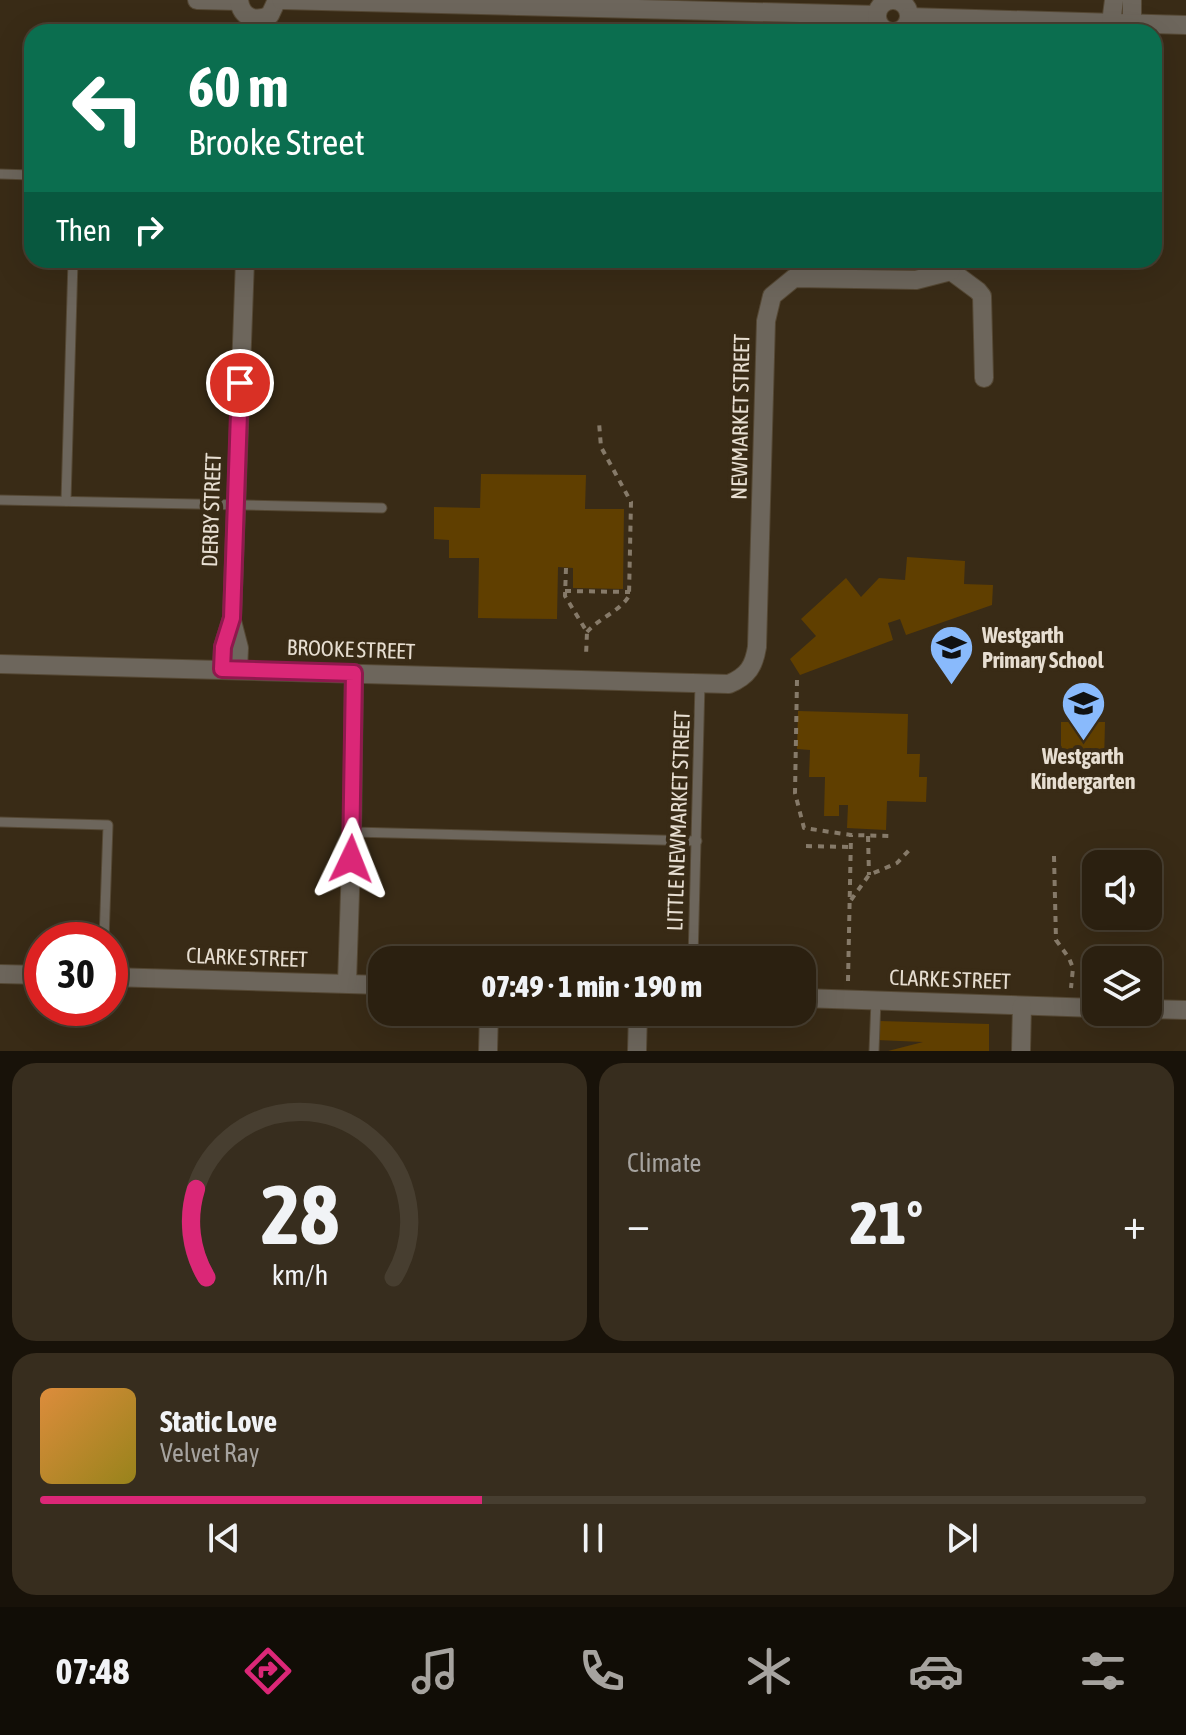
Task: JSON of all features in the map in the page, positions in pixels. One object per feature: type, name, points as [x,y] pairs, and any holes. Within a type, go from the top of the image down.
[{"type":"street","points":[[197,0],[239,1],[243,13],[252,24]]},
{"type":"street","points":[[257,24],[270,15],[279,0],[614,4],[877,15]]},
{"type":"street","points":[[881,24],[877,15],[882,5],[893,0],[904,4],[909,17],[906,24]]},
{"type":"street","points":[[1111,23],[1114,0]]},
{"type":"street","points":[[1132,0],[1132,23]]},
{"type":"street","points":[[909,17],[954,24]]},
{"type":"street","points":[[1036,24],[1159,24]]},
{"type":"street","points":[[1162,24],[1186,25]]},
{"type":"street","name":"DERBY STREET","points":[[230,669],[223,647],[232,618],[245,268]]},
{"type":"street","name":"NEWMARKET STREET","points":[[700,682],[729,684],[740,679],[754,663],[759,633],[766,321],[772,296],[794,278],[916,280],[945,268]]},
{"type":"street","name":"NEWMARKET STREET","points":[[955,268],[982,296],[984,378]]},
{"type":"street","name":"BROOKE STREET","points":[[0,664],[700,682]]},
{"type":"street","points":[[347,983],[354,673]]},
{"type":"street","points":[[0,974],[24,975]]},
{"type":"street","name":"CLARKE STREET","points":[[128,977],[368,984]]},
{"type":"street","name":"CLARKE STREET","points":[[816,998],[1082,1008]]},
{"type":"street","points":[[1021,1051],[1022,1006]]},
{"type":"street","points":[[1162,1009],[1186,1010]]},
{"type":"street","points":[[488,1051],[489,1026]]},
{"type":"street","points":[[637,1051],[638,1026]]},
{"type":"lane","points":[[0,174],[24,175]]},
{"type":"lane","points":[[66,501],[73,268]]},
{"type":"lane","points":[[0,500],[382,508]]},
{"type":"lane","name":"LITTLE NEWMARKET STREET","points":[[693,946],[700,682]]},
{"type":"lane","points":[[0,822],[108,825],[105,922]]},
{"type":"lane","points":[[352,832],[697,841]]},
{"type":"lane","points":[[874,1051],[876,1000]]},
{"type":"path","points":[[587,632],[624,605],[630,592],[631,502],[601,447],[599,422]]},
{"type":"path","points":[[566,568],[565,596],[587,632],[586,656]]},
{"type":"path","points":[[565,591],[630,592]]},
{"type":"path","points":[[797,680],[795,793],[804,828],[851,835],[889,836]]},
{"type":"path","points":[[848,981],[851,835]]},
{"type":"path","points":[[868,836],[869,875]]},
{"type":"path","points":[[806,846],[851,847]]},
{"type":"path","points":[[851,900],[869,875],[897,863],[911,848]]},
{"type":"path","points":[[1054,856],[1056,940],[1073,968],[1071,989]]},
{"type":"building","points":[[481,474],[586,475],[585,509],[624,509],[623,589],[573,588],[573,568],[558,567],[557,619],[478,618],[479,558],[449,558],[449,540],[434,539],[434,507],[480,508]]},
{"type":"building","points":[[907,557],[965,561],[964,584],[993,585],[992,605],[906,635],[900,619],[888,623],[893,640],[800,675],[790,659],[816,636],[801,619],[846,578],[861,597],[879,578],[905,580]]},
{"type":"building","points":[[798,711],[908,714],[907,754],[920,754],[919,777],[927,777],[926,802],[887,801],[886,830],[847,828],[848,805],[839,805],[839,816],[824,816],[825,777],[809,777],[810,750],[797,749]]},
{"type":"building","name":"Westgarth Kindergarten","points":[[1061,722],[1105,722],[1104,763],[1061,762]]},
{"type":"building","points":[[879,1021],[989,1024],[989,1051],[888,1051],[923,1042],[877,1040]]},
{"type":"place","name":"Westgarth Primary School","points":[[951,687]]},
{"type":"place","name":"Westgarth Kindergarten","points":[[1083,742]]},
{"type":"route","points":[[240,383],[232,618],[223,647],[222,669],[354,673],[351,859]]}]
